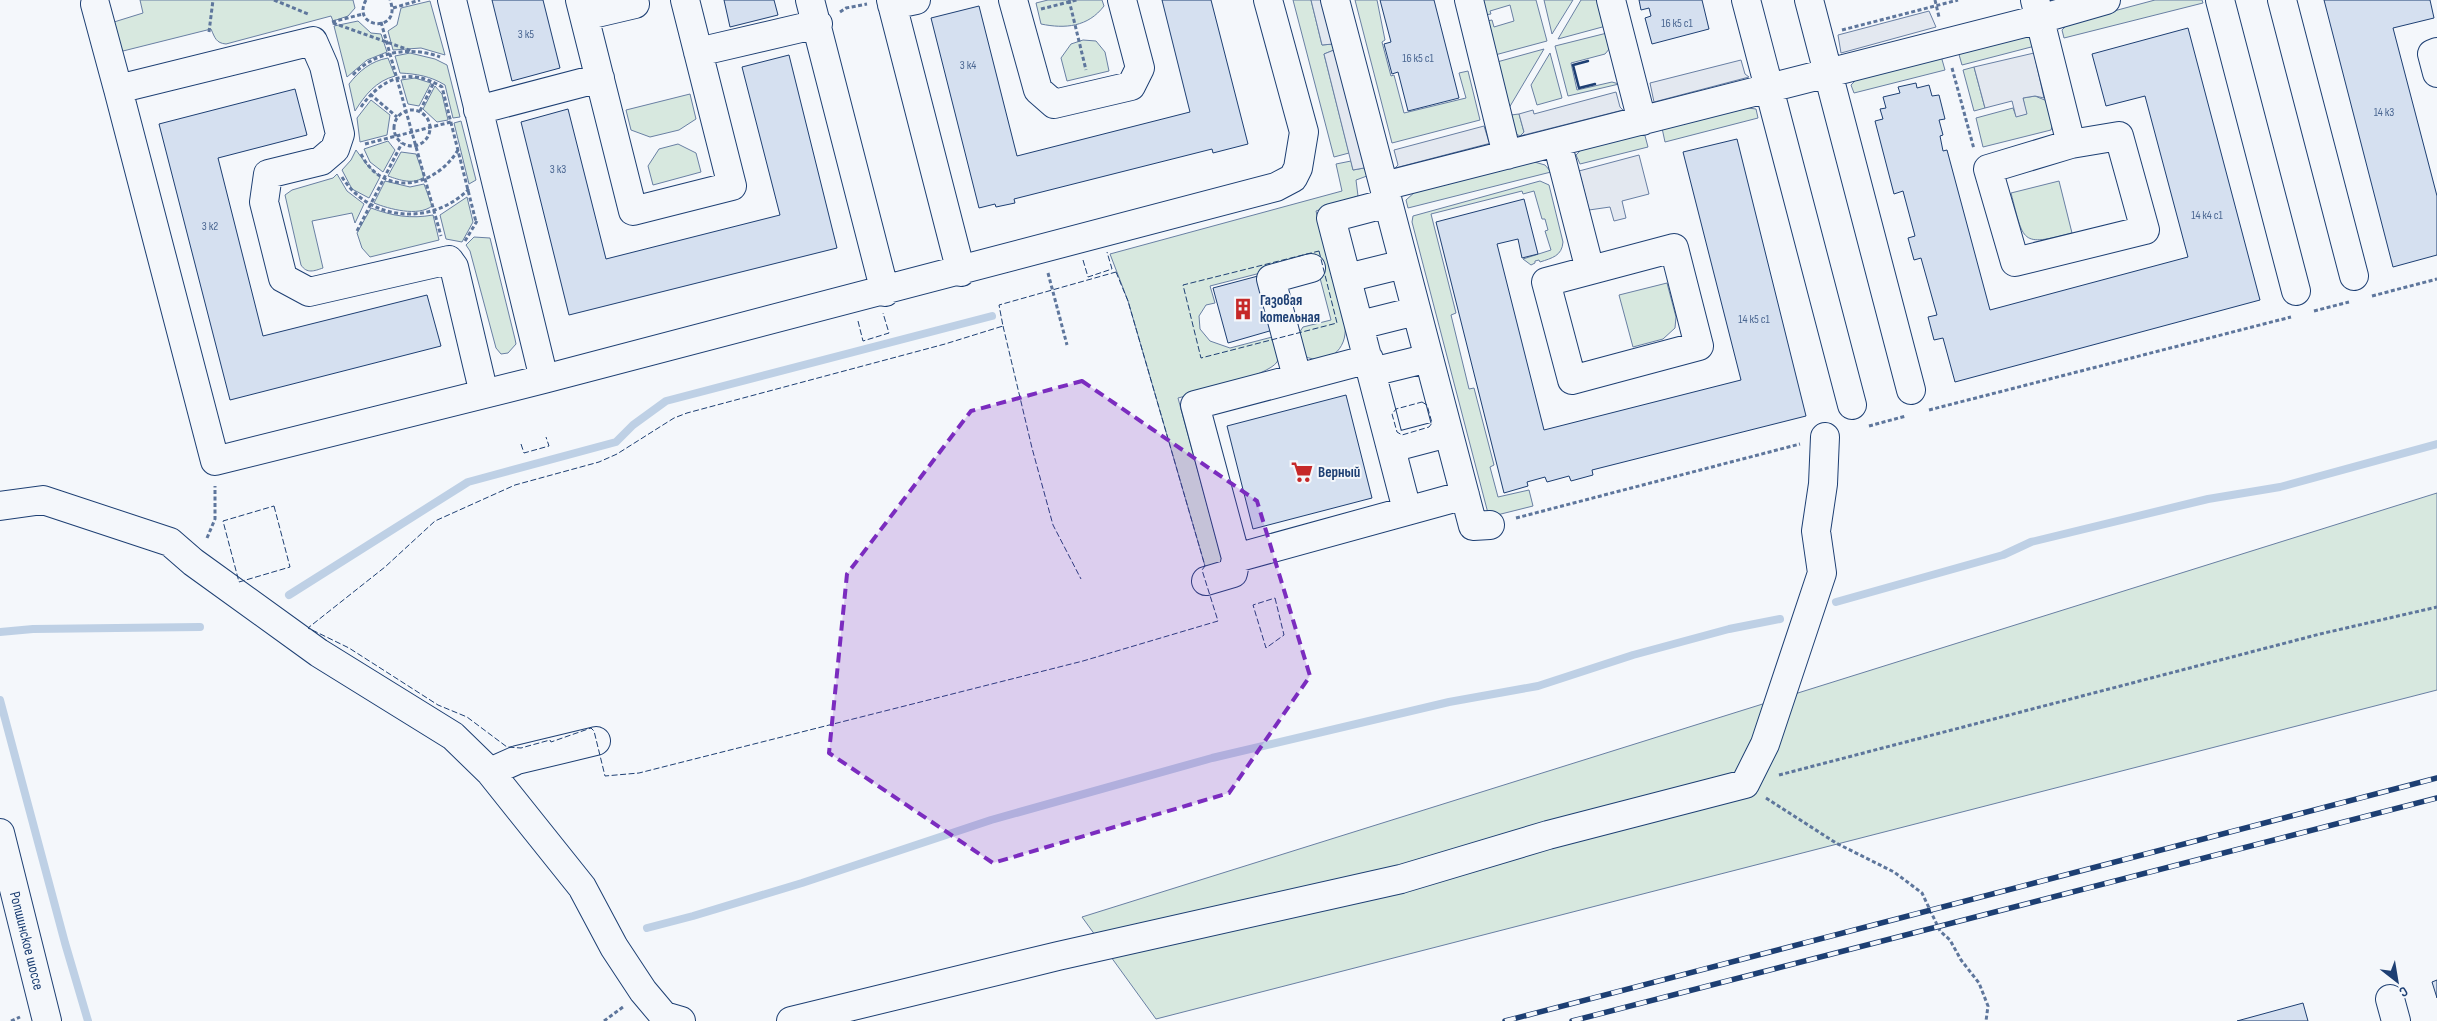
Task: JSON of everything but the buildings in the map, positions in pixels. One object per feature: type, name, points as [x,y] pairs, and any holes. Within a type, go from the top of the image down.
[{"type":"street","points":[[452,0],[468,115],[544,379]]},
{"type":"street","points":[[635,4],[582,8],[633,211],[732,186],[685,0]]},
{"type":"street","points":[[1024,5],[1038,90],[1054,104],[1131,86],[1140,68],[1122,0]]},
{"type":"street","points":[[99,1],[118,89],[215,461],[885,292],[1276,188],[1292,178],[1298,168],[1304,132],[1268,0]]},
{"type":"street","points":[[1335,0],[1473,526],[1490,525]]},
{"type":"street","points":[[1469,0],[1507,155]]},
{"type":"street","points":[[1611,0],[1642,121]]},
{"type":"street","points":[[1746,0],[1859,416]]},
{"type":"street","points":[[1809,0],[1915,406]]},
{"type":"street","points":[[1407,510],[1331,218],[1386,194],[1507,155],[1827,72],[2037,9],[2106,0]]},
{"type":"street","points":[[2220,0],[2300,306]]},
{"type":"street","points":[[2282,0],[2357,292]]},
{"type":"street","points":[[892,2],[961,272]]},
{"type":"street","points":[[2037,9],[2071,144]]},
{"type":"street","points":[[698,52],[822,12],[885,292]]},
{"type":"street","points":[[118,89],[313,41],[324,66],[340,134],[335,149],[321,161],[268,174],[264,202],[283,278],[309,292],[449,260],[454,267],[484,394]]},
{"type":"street","points":[[2437,52],[2432,54],[2437,73]]},
{"type":"street","points":[[468,115],[600,78]]},
{"type":"street","points":[[2119,136],[2144,230],[2015,262],[1988,169],[2071,144],[2119,136]]},
{"type":"street","points":[[1557,142],[1590,270]]},
{"type":"street","points":[[1674,248],[1699,346],[1572,380],[1546,282],[1590,270],[1674,248]]},
{"type":"street","points":[[1347,278],[1404,264]]},
{"type":"street","points":[[1297,378],[1271,279],[1311,268]]},
{"type":"street","points":[[1360,325],[1416,311]]},
{"type":"street","points":[[1206,581],[1234,573],[1236,558],[1195,405],[1297,378],[1429,358]]},
{"type":"street","points":[[1391,448],[1448,432]]},
{"type":"street","points":[[791,1021],[1058,956],[1401,879],[1548,835],[1744,784],[1765,744],[1822,573],[1816,531],[1823,484],[1825,437]]},
{"type":"street","points":[[1236,558],[1465,495]]},
{"type":"street","points":[[0,506],[43,500],[170,542],[193,562],[319,653],[453,736],[490,772],[582,887],[614,947],[643,991],[664,1016],[681,1021]]},
{"type":"street","points":[[490,772],[562,744],[596,741]]},
{"type":"street","name":"Ропшинское шоссе","points":[[0,832],[47,1021]]},
{"type":"path","points":[[210,32],[213,0]]},
{"type":"path","points":[[274,0],[309,15]]},
{"type":"path","points":[[366,0],[362,6],[363,14],[367,20],[374,24],[388,20],[393,8],[390,0]]},
{"type":"path","points":[[393,8],[420,0]]},
{"type":"path","points":[[1024,5],[1077,0]]},
{"type":"path","points":[[1935,0],[1940,20]]},
{"type":"path","points":[[1818,36],[1958,0]]},
{"type":"path","points":[[1069,1],[1088,79]]},
{"type":"path","points":[[822,12],[892,2]]},
{"type":"path","points":[[331,23],[363,14]]},
{"type":"path","points":[[325,20],[412,51],[443,58]]},
{"type":"path","points":[[381,23],[436,211],[443,242]]},
{"type":"path","points":[[351,78],[368,63],[390,54],[412,51]]},
{"type":"path","points":[[1951,63],[1975,153],[1968,155]]},
{"type":"path","points":[[358,112],[370,94],[378,87],[397,78],[416,76],[442,87],[476,222]]},
{"type":"path","points":[[420,111],[434,82]]},
{"type":"path","points":[[370,94],[397,117]]},
{"type":"path","points":[[406,110],[420,111],[429,120],[429,135],[424,142],[417,146],[402,143],[395,135],[394,123],[397,117],[406,110]]},
{"type":"path","points":[[458,149],[450,162],[439,173],[426,180],[400,182],[384,177],[367,164],[358,146],[451,122],[468,115]]},
{"type":"path","points":[[357,231],[402,143]]},
{"type":"path","points":[[340,174],[352,191],[370,204],[386,211],[402,214],[436,211],[459,199],[473,185]]},
{"type":"path","points":[[462,246],[481,214]]},
{"type":"path","points":[[1859,416],[1915,406],[2357,292],[2437,279]]},
{"type":"path","points":[[1053,290],[1067,345]]},
{"type":"path","points":[[1490,525],[1825,437]]},
{"type":"path","points":[[193,562],[201,551],[215,519],[215,461]]},
{"type":"path","points":[[1744,784],[2320,634],[2437,607]]},
{"type":"path","points":[[1744,784],[1836,842],[1894,872],[1922,893],[1940,931],[1950,940],[1961,960],[1979,983],[1988,1006],[1986,1021]]},
{"type":"highlighted area","points":[[1082,381],[1257,501],[1310,676],[1229,793],[993,863],[829,753],[847,574],[971,411]]},
{"type":"shaded area","points":[[140,0],[353,0],[355,8],[348,16],[333,21],[331,16],[226,44],[218,41],[211,29],[123,51],[118,50],[114,22],[143,13]]},
{"type":"shaded area","points":[[1048,0],[1102,0],[1104,6],[1091,18],[1076,25],[1050,26],[1041,24],[1036,3]]},
{"type":"shaded area","points":[[1293,0],[1311,0],[1322,45],[1333,44],[1334,50],[1324,54],[1349,153],[1334,157]]},
{"type":"shaded area","points":[[1311,0],[1323,0],[1333,44],[1322,45]]},
{"type":"shaded area","points":[[1355,0],[1377,0],[1385,40],[1382,42],[1391,76],[1394,75],[1404,113],[1466,98],[1459,73],[1468,71],[1480,120],[1392,143]]},
{"type":"shaded area","points":[[1482,0],[1536,0],[1547,41],[1495,55],[1491,30],[1489,30],[1487,21],[1492,20],[1494,27],[1514,21],[1510,5],[1490,11],[1491,14],[1485,15]]},
{"type":"shaded area","points":[[1544,0],[1573,0],[1552,34]]},
{"type":"shaded area","points":[[1581,0],[1599,0],[1606,26],[1558,39]]},
{"type":"shaded area","points":[[2155,0],[2202,0],[2203,3],[2064,38],[2062,30],[2069,23]]},
{"type":"shaded area","points":[[430,1],[445,55],[421,48],[393,50],[388,31],[397,25],[401,8]]},
{"type":"shaded area","points":[[1929,11],[1936,27],[1841,53],[1838,35]]},
{"type":"shaded area","points":[[358,21],[371,33],[381,34],[387,52],[367,60],[347,77],[334,26]]},
{"type":"shaded area","points":[[1607,33],[1610,48],[1605,54],[1571,63],[1577,90],[1612,82],[1619,84],[1568,96],[1555,46]]},
{"type":"shaded area","points":[[2025,35],[2032,40],[2035,46],[1962,65],[1958,51]]},
{"type":"shaded area","points":[[1083,40],[1096,41],[1105,52],[1109,71],[1067,81],[1061,58],[1071,44]]},
{"type":"shaded area","points":[[1544,49],[1509,108],[1497,62]]},
{"type":"shaded area","points":[[1334,50],[1367,170],[1364,168],[1353,170],[1324,54]]},
{"type":"shaded area","points":[[410,53],[435,59],[447,65],[460,117],[453,118],[445,85],[423,76],[400,73],[395,56]]},
{"type":"shaded area","points":[[1550,53],[1562,98],[1537,105],[1531,85]]},
{"type":"shaded area","points":[[2034,53],[2044,98],[2035,96],[2023,98],[2027,114],[2016,117],[2012,101],[1985,108],[1974,67]]},
{"type":"shaded area","points":[[1941,56],[1945,70],[1854,93],[1851,85],[1857,79]]},
{"type":"shaded area","points":[[388,58],[395,76],[382,81],[372,89],[355,111],[349,84],[366,67]]},
{"type":"shaded area","points":[[1741,60],[1745,74],[1749,77],[1654,102],[1650,83]]},
{"type":"shaded area","points":[[1974,67],[1985,108],[1974,111],[1963,70]]},
{"type":"shaded area","points":[[415,78],[431,83],[419,106],[408,104],[401,80]]},
{"type":"shaded area","points":[[435,86],[442,94],[448,120],[437,122],[423,109]]},
{"type":"shaded area","points":[[1616,92],[1620,107],[1623,110],[1520,136],[1524,132],[1519,114],[1533,110],[1534,114]]},
{"type":"shaded area","points":[[690,94],[696,119],[679,130],[650,137],[631,130],[626,110]]},
{"type":"shaded area","points":[[2035,96],[2047,101],[2053,124],[2051,130],[1983,147],[1976,118],[2013,108],[2016,116],[2026,114],[2023,98]]},
{"type":"shaded area","points":[[371,100],[390,115],[387,135],[360,142],[357,118]]},
{"type":"shaded area","points":[[1748,108],[1756,109],[1758,118],[1665,142],[1662,128]]},
{"type":"shaded area","points":[[1519,114],[1524,132],[1520,136],[1516,134],[1511,115]]},
{"type":"shaded area","points":[[461,121],[476,180],[469,184],[454,123]]},
{"type":"shaded area","points":[[1484,126],[1491,143],[1395,168],[1398,165],[1394,150]]},
{"type":"shaded area","points":[[1644,132],[1648,147],[1580,164],[1576,155],[1582,149]]},
{"type":"shaded area","points":[[388,141],[395,150],[383,172],[370,162],[364,149]]},
{"type":"shaded area","points":[[678,144],[696,153],[701,172],[653,185],[648,166],[659,149]]},
{"type":"shaded area","points":[[356,150],[367,165],[380,177],[369,198],[352,189],[342,170],[351,160]]},
{"type":"shaded area","points":[[401,152],[416,154],[424,177],[411,181],[388,176]]},
{"type":"shaded area","points":[[1639,155],[1649,194],[1622,201],[1626,218],[1614,221],[1610,207],[1589,210],[1579,171]]},
{"type":"shaded area","points":[[1351,161],[1353,170],[1364,168],[1368,172],[1367,176],[1356,180],[1358,196],[1316,211],[1345,325],[1343,342],[1339,349],[1328,358],[1312,359],[1304,356],[1297,336],[1303,327],[1331,320],[1315,259],[1210,286],[1215,303],[1206,305],[1199,316],[1200,329],[1210,341],[1230,348],[1276,336],[1279,346],[1277,362],[1260,373],[1178,398],[1223,563],[1202,570],[1205,566],[1128,301],[1110,254],[1342,191],[1336,164]]},
{"type":"shaded area","points":[[1531,161],[1545,165],[1551,172],[1408,208],[1406,200],[1416,191]]},
{"type":"shaded area","points":[[337,174],[347,191],[364,204],[355,223],[352,213],[312,221],[323,268],[308,271],[301,265],[285,195],[292,190],[333,178]]},
{"type":"shaded area","points":[[385,181],[410,187],[424,184],[432,206],[419,211],[403,211],[374,203]]},
{"type":"shaded area","points":[[1540,181],[1549,185],[1563,242],[1561,250],[1556,256],[1540,262],[1539,260],[1535,261],[1531,265],[1523,259],[1551,250],[1545,231],[1548,230],[1545,219],[1542,219],[1534,191],[1523,194],[1522,191],[1431,214],[1456,313],[1451,315],[1469,389],[1474,388],[1494,465],[1490,467],[1498,497],[1529,490],[1533,506],[1489,517],[1412,222],[1413,216]]},
{"type":"shaded area","points":[[2059,181],[2072,233],[2042,240],[2027,237],[2022,231],[2011,193]]},
{"type":"shaded area","points":[[467,197],[473,222],[462,242],[446,239],[440,215]]},
{"type":"shaded area","points":[[371,208],[402,216],[433,215],[439,240],[370,257],[362,248],[357,233]]},
{"type":"shaded area","points":[[474,237],[490,238],[516,344],[508,353],[501,354],[496,348],[470,251],[466,245]]},
{"type":"shaded area","points":[[1667,283],[1676,317],[1675,328],[1663,339],[1633,347],[1619,295]]},
{"type":"shaded area","points":[[2437,493],[2437,690],[1156,1019],[1082,917]]},
{"type":"waterway","points":[[289,595],[468,482],[616,442],[633,425],[666,401],[992,316]]},
{"type":"waterway","points":[[1836,602],[2003,555],[2031,542],[2208,499],[2280,487],[2437,444]]},
{"type":"waterway","points":[[647,928],[802,883],[991,820],[1212,758],[1449,702],[1538,686],[1633,655],[1729,629],[1780,619]]},
{"type":"waterway","points":[[0,632],[33,629],[200,627]]},
{"type":"waterway","points":[[0,700],[65,943],[88,1021]]},
{"type":"railway","points":[[1505,1021],[2437,778]]},
{"type":"railway","points":[[1572,1021],[2437,798]]},
{"type":"fence","points":[[1319,251],[1337,323],[1201,358],[1183,285],[1319,251]]},
{"type":"fence","points":[[1083,260],[1088,277],[1112,269],[1107,252]]},
{"type":"fence","points":[[1116,272],[1128,301],[1205,566],[1202,570],[1218,621],[1083,661],[639,773],[605,776],[594,731],[591,728],[551,742],[550,740],[521,748],[507,747],[467,717],[438,705],[349,648],[308,628],[385,567],[435,521],[515,485],[599,462],[617,454],[674,418],[687,413],[945,344],[1003,326],[999,305],[1116,272]]},
{"type":"fence","points":[[858,321],[863,341],[889,333],[883,313]]},
{"type":"fence","points":[[1003,326],[1032,448],[1053,525],[1081,579]]},
{"type":"fence","points":[[1422,402],[1427,405],[1432,423],[1429,427],[1402,435],[1397,432],[1392,414],[1396,409],[1422,402]]},
{"type":"fence","points":[[521,444],[524,453],[549,446],[546,437]]},
{"type":"fence","points":[[274,506],[290,567],[239,582],[223,521],[274,506]]},
{"type":"fence","points":[[1275,598],[1284,635],[1266,648],[1253,605],[1275,598]]},
{"type":"wall","points":[[1588,61],[1573,65],[1579,88],[1595,84]]},
{"type":"place","name":"Газовая котельная","points":[[1243,309]]},
{"type":"place","name":"Верный","points":[[1302,472]]}]
